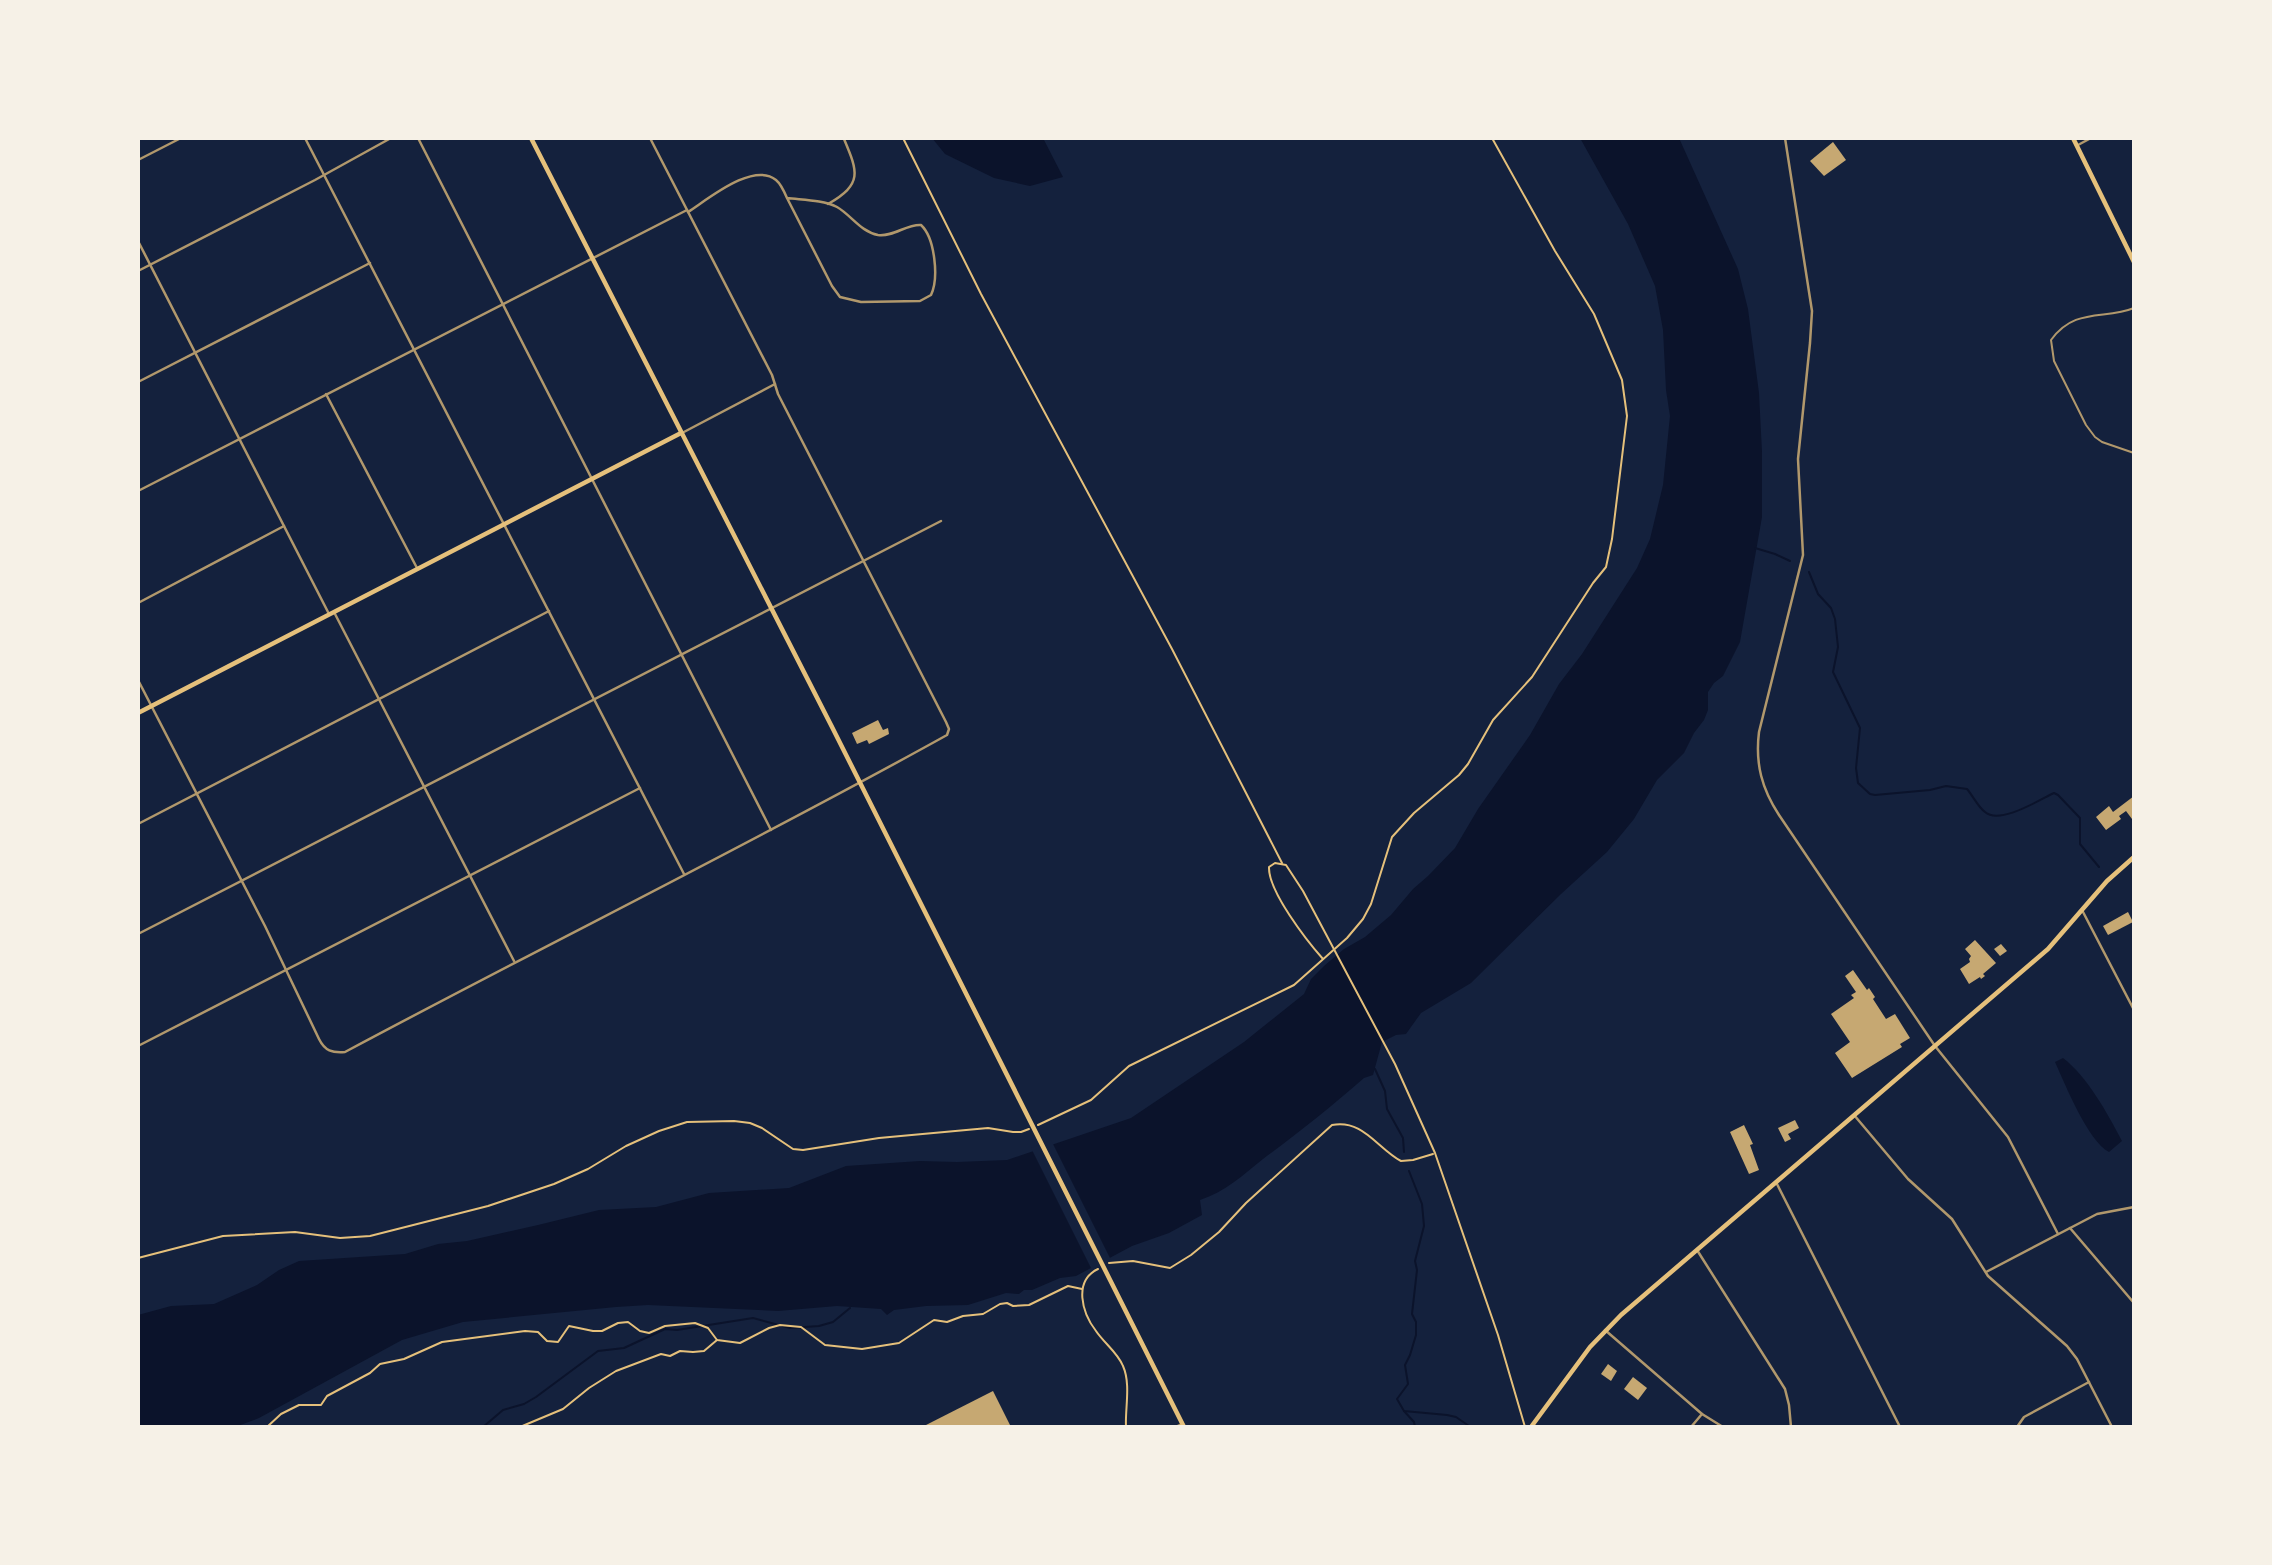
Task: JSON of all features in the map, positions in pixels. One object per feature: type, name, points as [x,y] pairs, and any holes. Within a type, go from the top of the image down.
[{"type":"main road","points":[[531,138],[1184,1425]]},
{"type":"main road","points":[[2073,138],[2134,262]]},
{"type":"main road","points":[[138,713],[681,433]]},
{"type":"main road","points":[[1534,1425],[1605,1330],[2048,949],[2107,881],[2134,857]]},
{"type":"street","points":[[138,160],[181,138]]},
{"type":"street","points":[[306,138],[684,874]]},
{"type":"street","points":[[138,271],[391,138]]},
{"type":"street","points":[[418,138],[771,830]]},
{"type":"street","points":[[138,680],[242,881],[322,1045],[332,1052],[345,1052],[859,784],[947,735],[946,722],[650,138]]},
{"type":"street","points":[[1785,138],[1812,312],[1798,459],[1803,555],[1759,732],[1759,769],[1773,806],[1935,1046],[2008,1137],[2058,1234]]},
{"type":"street","points":[[2076,146],[2091,138]]},
{"type":"street","points":[[828,204],[846,193],[855,179],[856,170],[844,139]]},
{"type":"street","points":[[138,491],[592,257],[687,211],[748,176],[771,177],[776,180],[837,294],[846,299],[873,302],[920,301],[928,298],[934,291],[932,245],[930,235],[921,225],[911,225],[885,235],[875,234],[828,204],[787,198]]},
{"type":"street","points":[[138,241],[284,526],[379,699],[514,962]]},
{"type":"street","points":[[138,382],[370,263]]},
{"type":"street","points":[[681,433],[775,384]]},
{"type":"street","points":[[326,394],[417,569]]},
{"type":"street","points":[[138,934],[941,521]]},
{"type":"street","points":[[138,603],[284,526]]},
{"type":"street","points":[[138,824],[549,611]]},
{"type":"street","points":[[138,1046],[640,788]]},
{"type":"street","points":[[2082,911],[2134,1010]]},
{"type":"street","points":[[1854,1115],[1908,1179],[1951,1219],[1997,1285],[2067,1346],[2077,1359],[2112,1427]]},
{"type":"street","points":[[1776,1182],[1900,1427]]},
{"type":"street","points":[[1986,1272],[2097,1214],[2134,1208]]},
{"type":"street","points":[[2070,1228],[2134,1303]]},
{"type":"street","points":[[1697,1250],[1784,1389],[1791,1427]]},
{"type":"street","points":[[1605,1330],[1702,1414],[1723,1427]]},
{"type":"street","points":[[2017,1427],[2024,1417],[2089,1382]]},
{"type":"street","points":[[1691,1427],[1702,1414]]},
{"type":"lane","points":[[2134,308],[2088,315],[2062,327],[2051,340],[2054,361],[2088,428],[2102,442],[2134,453]]},
{"type":"lane","points":[[1175,1427],[1184,1425]]},
{"type":"path","points":[[903,138],[981,294],[1172,649],[1282,863],[1291,871],[1306,895],[1395,1063],[1435,1153],[1498,1335],[1525,1427]]},
{"type":"path","points":[[138,1258],[223,1236],[295,1233],[340,1238],[370,1236],[488,1206],[554,1184],[588,1169],[626,1146],[687,1122],[750,1123],[793,1149],[803,1150],[879,1138],[981,1128],[1021,1132],[1091,1100],[1122,1071],[1148,1056],[1283,992],[1304,978],[1363,919],[1371,904],[1392,837],[1468,764],[1493,720],[1532,677],[1606,567],[1610,550],[1627,416],[1622,380],[1594,314],[1555,251],[1492,138]]},
{"type":"path","points":[[1282,863],[1269,867],[1270,877],[1287,909],[1324,960]]},
{"type":"path","points":[[1126,1427],[1124,1367],[1092,1325],[1083,1305],[1082,1289],[1085,1280],[1093,1271],[1112,1261],[1133,1261],[1170,1268],[1219,1232],[1246,1203],[1332,1125],[1346,1123],[1356,1127],[1401,1161],[1435,1153]]},
{"type":"path","points":[[267,1427],[281,1414],[299,1405],[321,1405],[327,1396],[370,1373],[380,1364],[404,1359],[442,1342],[525,1331],[538,1332],[547,1341],[558,1342],[569,1326],[602,1331],[618,1323],[628,1322],[640,1331],[649,1333],[665,1326],[695,1323],[708,1328],[717,1340],[740,1343],[768,1328],[780,1325],[801,1327],[825,1345],[863,1349],[898,1343],[934,1320],[947,1322],[983,1314],[1000,1304],[1007,1303],[1013,1307],[1028,1305],[1068,1286],[1082,1289]]},
{"type":"path","points":[[520,1427],[563,1409],[616,1371],[661,1354],[670,1356],[680,1351],[704,1351],[717,1340]]},
{"type":"water","points":[[932,138],[1043,138],[1063,177],[1030,186],[994,178],[945,154]]},
{"type":"water","points":[[1580,138],[1679,138],[1738,269],[1748,309],[1759,393],[1762,452],[1762,517],[1740,642],[1723,676],[1708,692],[1708,710],[1684,753],[1657,780],[1634,819],[1607,852],[1471,983],[1421,1013],[1406,1034],[1396,1035],[1382,1042],[1373,1075],[1364,1078],[1233,1182],[1200,1200],[1202,1215],[1169,1233],[1132,1246],[1076,1276],[1060,1278],[1019,1294],[1006,1293],[968,1305],[894,1310],[887,1315],[881,1309],[837,1306],[778,1311],[648,1305],[463,1322],[402,1340],[259,1418],[235,1427],[138,1427],[138,1315],[171,1306],[214,1304],[257,1285],[279,1270],[299,1261],[405,1254],[438,1244],[467,1241],[599,1210],[656,1207],[709,1193],[789,1188],[846,1166],[920,1161],[1007,1160],[1131,1118],[1244,1042],[1304,994],[1311,979],[1324,966],[1391,915],[1455,848],[1478,809],[1530,735],[1559,684],[1582,654],[1637,568],[1650,539],[1663,485],[1670,416],[1663,330],[1655,286],[1628,224]]},
{"type":"water","points":[[2063,1058],[2089,1085],[2122,1141],[2109,1152],[2093,1136],[2071,1097],[2055,1062]]},
{"type":"pier","points":[[1051,1140],[1112,1262],[1093,1272],[1031,1148]]},
{"type":"building","points":[[1833,142],[1846,160],[1824,176],[1810,161]]},
{"type":"building","points":[[878,720],[883,730],[888,728],[889,734],[869,744],[867,740],[857,744],[852,733]]},
{"type":"building","points":[[2134,796],[2134,817],[2132,819],[2126,811],[2119,816],[2121,819],[2106,830],[2096,817],[2109,806],[2113,812]]},
{"type":"building","points":[[2128,912],[2133,922],[2108,935],[2103,926]]},
{"type":"building","points":[[1975,940],[1996,963],[1983,974],[1985,976],[1969,984],[1960,969],[1970,962],[1971,956],[1965,949]]},
{"type":"building","points":[[2001,944],[2007,951],[2000,956],[1994,949]]},
{"type":"building","points":[[1853,970],[1867,990],[1869,988],[1886,1019],[1895,1014],[1910,1038],[1900,1044],[1902,1047],[1852,1078],[1835,1053],[1850,1042],[1831,1014],[1854,998],[1851,995],[1856,992],[1845,976]]},
{"type":"building","points":[[1795,1120],[1799,1128],[1788,1134],[1791,1139],[1785,1142],[1778,1128]]},
{"type":"building","points":[[1744,1125],[1753,1144],[1750,1145],[1759,1170],[1749,1174],[1730,1132]]},
{"type":"building","points":[[1608,1364],[1617,1371],[1611,1381],[1601,1374]]},
{"type":"building","points":[[1633,1377],[1647,1388],[1638,1400],[1624,1389]]},
{"type":"building","points":[[993,1391],[1011,1427],[927,1427],[926,1425]]},
{"type":"waterway","points":[[1755,548],[1790,561]]},
{"type":"waterway","points":[[1809,572],[1818,594],[1831,608],[1835,619],[1838,647],[1833,672],[1860,728],[1856,768],[1858,783],[1875,795],[1946,786],[1967,789],[1982,810],[2000,816],[2020,810],[2054,793],[2080,818],[2080,844],[2099,867]]},
{"type":"waterway","points":[[1375,1069],[1385,1091],[1387,1109],[1403,1138],[1404,1152]]},
{"type":"waterway","points":[[1409,1171],[1422,1204],[1424,1226],[1415,1261],[1417,1270],[1412,1314],[1416,1322],[1416,1335],[1405,1365],[1408,1384],[1397,1399],[1404,1411],[1456,1417],[1469,1426]]},
{"type":"waterway","points":[[483,1427],[503,1410],[524,1404],[536,1397],[598,1351],[624,1348],[665,1329],[677,1330],[753,1318],[790,1328],[819,1326],[833,1322],[850,1308]]},
{"type":"waterway","points":[[1404,1411],[1415,1427]]}]
